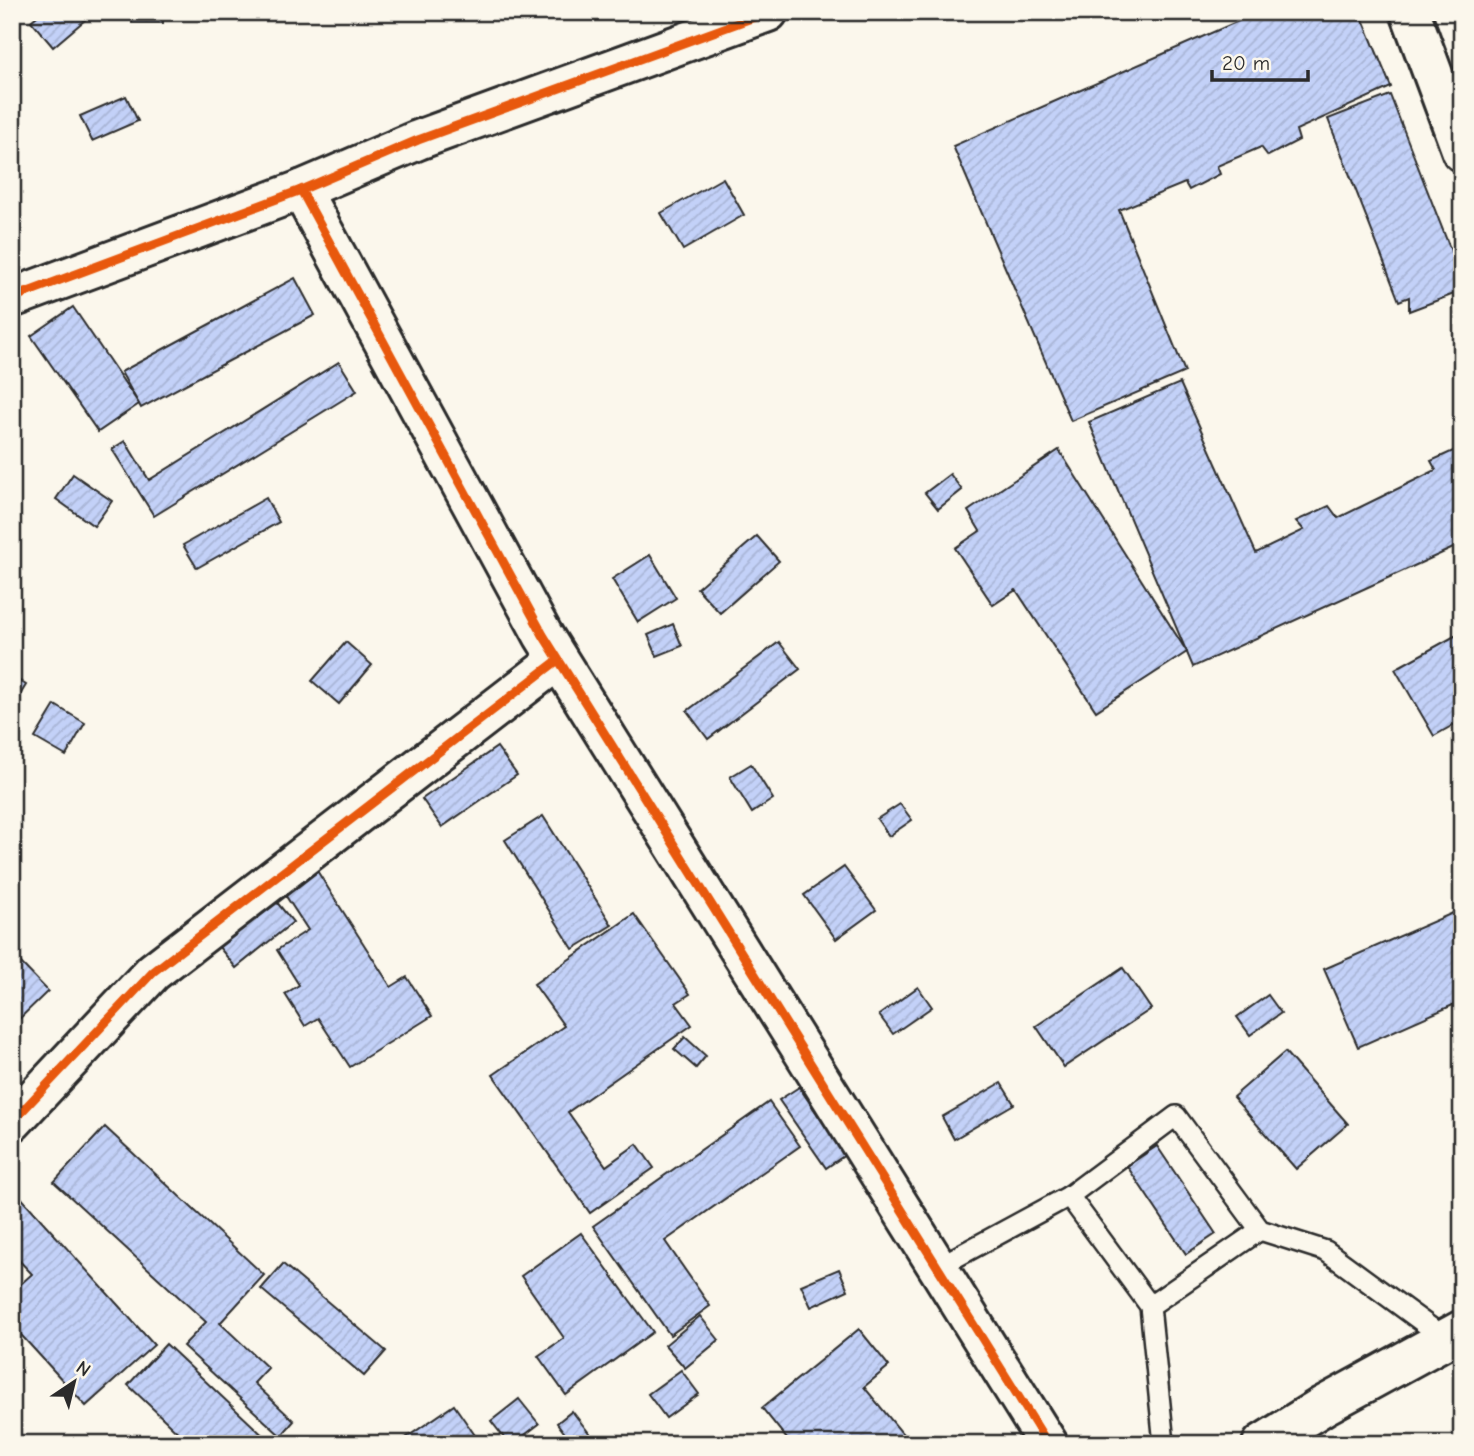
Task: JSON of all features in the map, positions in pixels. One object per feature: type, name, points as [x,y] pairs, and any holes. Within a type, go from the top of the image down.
[{"type":"street","points":[[12,298],[301,190],[418,140],[768,12]]},
{"type":"street","points":[[1410,12],[1462,152]]},
{"type":"street","points":[[301,190],[558,660],[1048,1444]]},
{"type":"street","points":[[12,1122],[153,972],[558,660]]},
{"type":"street","points":[[1262,1444],[1323,1406],[1454,1335]]},
{"type":"lane","points":[[938,1267],[1069,1196],[1176,1116],[1260,1230],[1326,1251],[1454,1335]]},
{"type":"lane","points":[[1069,1196],[1150,1306],[1164,1444]]},
{"type":"lane","points":[[1150,1306],[1260,1230]]},
{"type":"building","points":[[42,12],[92,14],[53,47],[31,21]]},
{"type":"building","points":[[132,12],[163,12],[163,23],[132,23]]},
{"type":"building","points":[[1259,12],[1360,12],[1391,87],[1296,130],[1299,140],[1268,156],[1261,147],[1217,166],[1220,174],[1189,190],[1185,183],[1119,210],[1185,372],[1071,421],[953,146]]},
{"type":"building","points":[[1390,95],[1462,279],[1462,291],[1409,311],[1409,297],[1399,301],[1328,119]]},
{"type":"building","points":[[126,96],[138,121],[92,141],[80,116]]},
{"type":"building","points":[[723,178],[744,215],[683,250],[661,213]]},
{"type":"building","points":[[295,278],[315,315],[141,408],[121,372]]},
{"type":"building","points":[[1462,299],[1462,328],[1457,312],[1459,308],[1455,301]]},
{"type":"building","points":[[73,307],[139,404],[98,432],[31,336]]},
{"type":"building","points":[[339,362],[357,391],[154,516],[112,449],[125,441],[149,480]]},
{"type":"building","points":[[1180,383],[1256,553],[1304,530],[1296,521],[1329,506],[1338,518],[1436,470],[1431,461],[1462,447],[1462,544],[1193,667],[1089,422]]},
{"type":"building","points":[[1059,450],[1187,652],[1096,711],[1016,590],[993,605],[955,548],[980,531],[968,511]]},
{"type":"building","points":[[73,474],[112,501],[94,526],[56,499]]},
{"type":"building","points":[[950,474],[962,490],[938,509],[925,493]]},
{"type":"building","points":[[266,498],[279,522],[197,568],[183,545]]},
{"type":"building","points":[[757,536],[779,561],[720,613],[697,588]]},
{"type":"building","points":[[650,555],[676,598],[638,622],[612,579]]},
{"type":"building","points":[[673,624],[682,646],[657,656],[648,635]]},
{"type":"building","points":[[1462,632],[1462,720],[1434,736],[1395,669]]},
{"type":"building","points":[[346,642],[372,665],[339,704],[312,681]]},
{"type":"building","points":[[779,642],[800,669],[708,739],[687,711]]},
{"type":"building","points":[[12,676],[26,685],[15,703],[12,701]]},
{"type":"building","points":[[55,705],[85,723],[66,756],[35,738]]},
{"type":"building","points":[[497,747],[517,775],[442,827],[422,799]]},
{"type":"building","points":[[751,764],[773,799],[752,813],[730,777]]},
{"type":"building","points":[[900,804],[912,820],[889,836],[877,819]]},
{"type":"building","points":[[543,816],[612,925],[573,949],[505,840]]},
{"type":"building","points":[[314,866],[391,987],[407,977],[432,1016],[350,1067],[318,1018],[305,1026],[285,994],[299,985],[277,950],[308,930],[280,887]]},
{"type":"building","points":[[844,867],[876,910],[836,939],[804,895]]},
{"type":"building","points":[[271,895],[293,922],[236,968],[214,941]]},
{"type":"building","points":[[1462,909],[1462,966],[1459,968],[1462,975],[1462,1001],[1358,1047],[1324,969]]},
{"type":"building","points":[[634,914],[690,994],[676,1003],[692,1025],[568,1112],[606,1166],[637,1144],[654,1168],[590,1213],[493,1075],[564,1026],[534,984]]},
{"type":"building","points":[[20,962],[48,991],[12,1026],[12,970]]},
{"type":"building","points":[[1123,968],[1151,1009],[1064,1067],[1036,1026]]},
{"type":"building","points":[[918,987],[932,1007],[893,1034],[879,1015]]},
{"type":"building","points":[[1268,995],[1281,1013],[1250,1035],[1237,1017]]},
{"type":"building","points":[[685,1037],[706,1056],[696,1068],[674,1049]]},
{"type":"building","points":[[1285,1052],[1348,1124],[1296,1169],[1233,1097]]},
{"type":"building","points":[[1001,1083],[1014,1104],[954,1139],[942,1117]]},
{"type":"building","points":[[799,1087],[845,1155],[826,1168],[779,1100]]},
{"type":"building","points":[[769,1102],[800,1146],[665,1241],[710,1306],[670,1335],[593,1226]]},
{"type":"building","points":[[105,1127],[264,1275],[220,1323],[268,1368],[254,1383],[294,1421],[281,1436],[183,1346],[206,1322],[54,1182]]},
{"type":"building","points":[[1157,1146],[1216,1234],[1186,1254],[1127,1166]]},
{"type":"building","points":[[17,1193],[154,1345],[86,1406],[12,1325],[12,1292],[32,1274],[12,1253],[12,1197]]},
{"type":"building","points":[[581,1233],[653,1332],[566,1395],[538,1356],[564,1338],[521,1276]]},
{"type":"building","points":[[283,1264],[386,1351],[364,1376],[261,1289]]},
{"type":"building","points":[[839,1269],[848,1290],[811,1307],[801,1285]]},
{"type":"building","points":[[700,1316],[719,1340],[685,1368],[665,1345]]},
{"type":"building","points":[[859,1329],[889,1366],[864,1387],[911,1444],[791,1444],[762,1408]]},
{"type":"building","points":[[166,1344],[272,1444],[190,1444],[128,1385]]},
{"type":"building","points":[[681,1370],[699,1394],[666,1418],[648,1394]]},
{"type":"building","points":[[519,1399],[539,1424],[513,1444],[509,1444],[491,1421]]},
{"type":"building","points":[[454,1405],[481,1444],[397,1444]]},
{"type":"building","points":[[572,1411],[596,1442],[573,1444],[557,1423]]},
{"type":"cycle path","points":[[12,298],[301,190],[418,140],[768,12]]},
{"type":"cycle path","points":[[301,190],[543,635],[1048,1444]]},
{"type":"cycle path","points":[[12,1122],[153,972],[558,660]]}]
